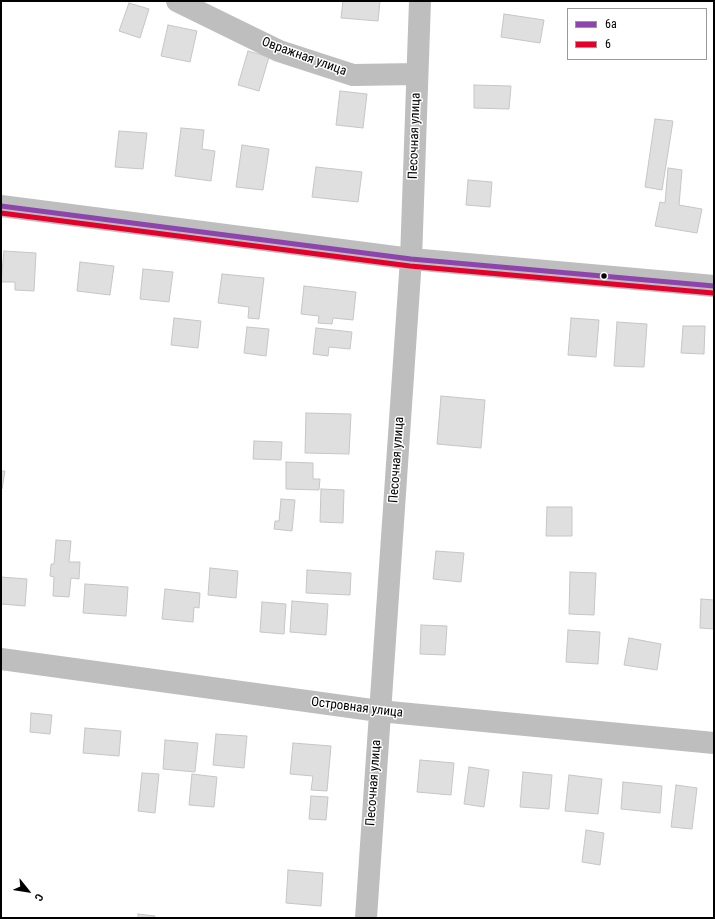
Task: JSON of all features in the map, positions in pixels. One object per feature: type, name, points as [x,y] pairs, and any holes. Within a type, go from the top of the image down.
[{"type":"street","name":"Овражная улица","points":[[177,1],[279,51],[353,75],[417,74]]},
{"type":"street","name":"Песочная улица","points":[[366,918],[411,259],[420,1]]},
{"type":"street","points":[[1,206],[411,259],[714,286]]},
{"type":"street","name":"Островная улица","points":[[1,659],[379,711],[714,743]]},
{"type":"building","points":[[343,1],[380,1],[378,21],[341,18]]},
{"type":"building","points":[[129,3],[149,9],[140,38],[119,31]]},
{"type":"building","points":[[504,14],[544,20],[540,43],[501,37]]},
{"type":"building","points":[[168,25],[197,31],[190,62],[161,56]]},
{"type":"building","points":[[248,51],[269,57],[259,91],[238,85]]},
{"type":"building","points":[[474,85],[511,86],[509,109],[474,108]]},
{"type":"building","points":[[340,91],[367,94],[363,128],[336,125]]},
{"type":"building","points":[[655,119],[673,121],[662,190],[645,187]]},
{"type":"building","points":[[181,128],[204,130],[202,149],[215,151],[211,181],[175,176]]},
{"type":"building","points":[[119,131],[147,133],[143,169],[115,167]]},
{"type":"building","points":[[242,145],[269,149],[263,190],[236,187]]},
{"type":"building","points":[[316,167],[362,172],[358,202],[312,197]]},
{"type":"building","points":[[668,168],[682,170],[679,205],[702,209],[697,233],[655,226],[660,202],[665,203]]},
{"type":"building","points":[[468,180],[492,182],[490,207],[466,205]]},
{"type":"building","points":[[4,251],[36,253],[34,291],[15,290],[15,282],[1,282]]},
{"type":"building","points":[[80,262],[114,266],[110,295],[77,291]]},
{"type":"building","points":[[143,269],[173,272],[169,302],[140,299]]},
{"type":"building","points":[[222,274],[264,278],[259,319],[248,318],[249,307],[218,303]]},
{"type":"building","points":[[304,286],[356,292],[353,320],[333,318],[332,324],[318,323],[319,316],[301,314]]},
{"type":"building","points":[[174,318],[201,321],[198,348],[171,345]]},
{"type":"building","points":[[571,318],[599,320],[596,357],[568,355]]},
{"type":"building","points":[[617,322],[647,324],[644,367],[614,366]]},
{"type":"building","points":[[683,326],[705,326],[704,354],[681,353]]},
{"type":"building","points":[[247,327],[269,329],[266,356],[244,353]]},
{"type":"building","points":[[316,328],[352,332],[350,349],[329,347],[328,356],[313,354]]},
{"type":"building","points":[[441,396],[485,400],[481,448],[437,444]]},
{"type":"building","points":[[306,413],[351,414],[349,454],[305,453]]},
{"type":"building","points":[[254,441],[282,442],[281,460],[253,459]]},
{"type":"building","points":[[286,462],[313,463],[313,479],[320,479],[319,490],[286,489]]},
{"type":"building","points":[[1,471],[5,471],[2,489],[1,488]]},
{"type":"building","points":[[321,489],[344,490],[343,523],[320,522]]},
{"type":"building","points":[[281,499],[295,500],[292,531],[274,529],[275,521],[279,521]]},
{"type":"building","points":[[547,507],[572,507],[572,536],[546,536]]},
{"type":"building","points":[[56,540],[71,541],[69,562],[80,562],[79,579],[71,578],[69,597],[53,596],[54,577],[50,576],[51,564],[54,564]]},
{"type":"building","points":[[436,551],[464,553],[461,582],[433,579]]},
{"type":"building","points":[[210,568],[238,571],[236,598],[208,595]]},
{"type":"building","points":[[307,570],[351,573],[350,595],[306,593]]},
{"type":"building","points":[[570,572],[596,573],[594,615],[569,614]]},
{"type":"building","points":[[1,577],[27,579],[25,606],[1,604]]},
{"type":"building","points":[[85,584],[128,587],[126,616],[83,613]]},
{"type":"building","points":[[165,589],[200,593],[199,608],[194,607],[193,622],[162,619]]},
{"type":"building","points":[[701,599],[714,600],[714,629],[700,628]]},
{"type":"building","points":[[292,601],[328,604],[326,635],[290,632]]},
{"type":"building","points":[[262,602],[286,604],[284,634],[260,632]]},
{"type":"building","points":[[421,625],[447,626],[445,655],[420,654]]},
{"type":"building","points":[[568,630],[600,632],[598,664],[566,662]]},
{"type":"building","points":[[629,638],[661,644],[657,670],[624,665]]},
{"type":"building","points":[[31,713],[52,715],[50,734],[30,732]]},
{"type":"building","points":[[85,728],[121,731],[119,756],[83,753]]},
{"type":"building","points":[[216,734],[247,736],[244,768],[213,765]]},
{"type":"building","points":[[165,740],[198,743],[195,772],[163,769]]},
{"type":"building","points":[[293,743],[331,746],[327,791],[311,790],[313,776],[290,774]]},
{"type":"building","points":[[420,760],[454,763],[451,795],[417,792]]},
{"type":"building","points":[[469,767],[489,770],[484,807],[464,804]]},
{"type":"building","points":[[523,772],[552,775],[549,809],[520,807]]},
{"type":"building","points":[[142,773],[159,774],[155,813],[138,811]]},
{"type":"building","points":[[192,774],[217,777],[214,807],[189,805]]},
{"type":"building","points":[[569,775],[602,779],[598,814],[565,811]]},
{"type":"building","points":[[623,782],[662,786],[660,813],[621,809]]},
{"type":"building","points":[[676,785],[697,788],[692,829],[671,827]]},
{"type":"building","points":[[311,796],[328,797],[326,820],[309,819]]},
{"type":"building","points":[[586,830],[604,833],[600,865],[582,862]]},
{"type":"building","points":[[288,870],[323,873],[321,906],[286,903]]},
{"type":"building","points":[[138,914],[155,916],[155,918],[138,918]]},
{"type":"transit line","name":"6а","points":[[1,206],[411,259],[714,286]]},
{"type":"transit line","name":"6","points":[[1,213],[410,266],[713,293]]}]
